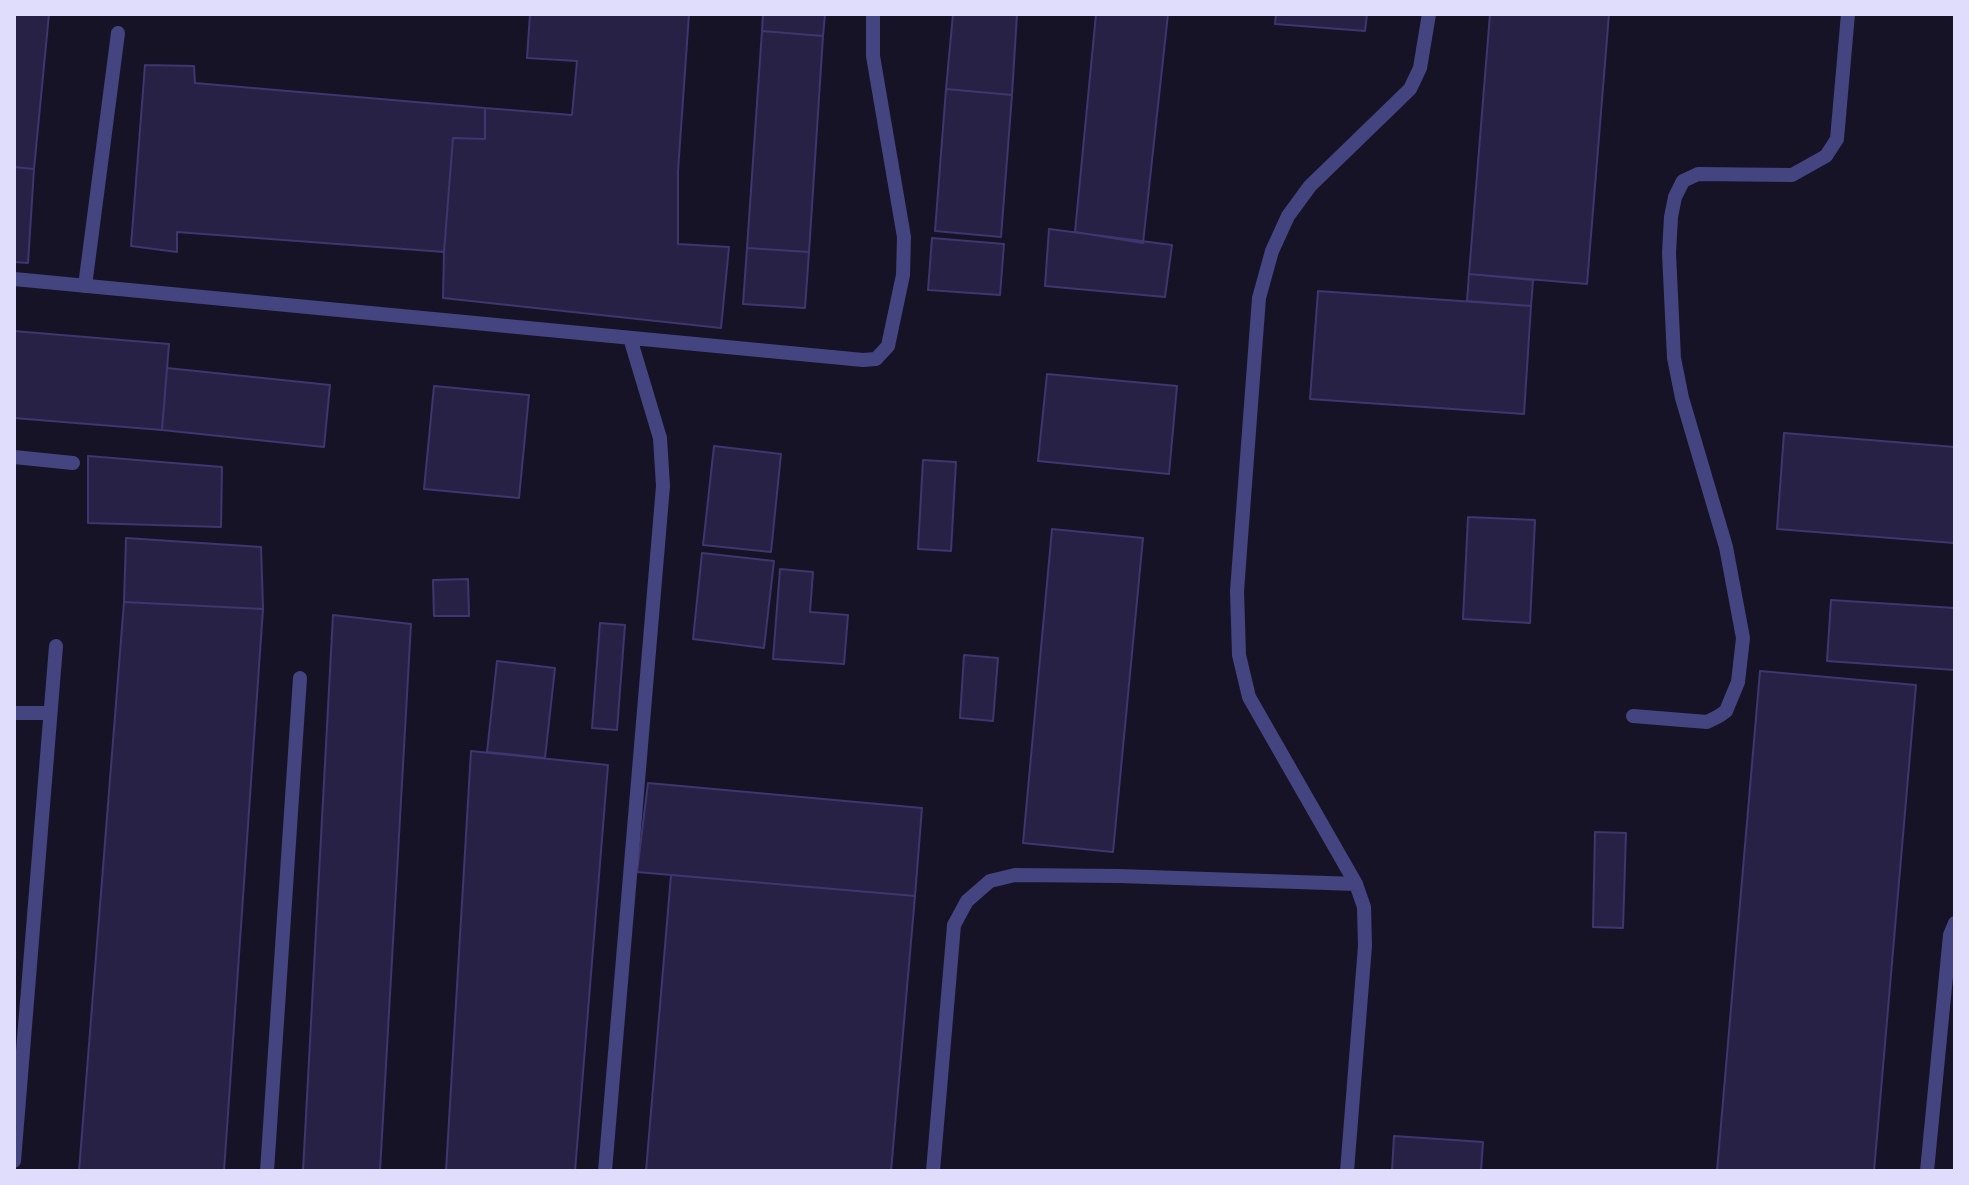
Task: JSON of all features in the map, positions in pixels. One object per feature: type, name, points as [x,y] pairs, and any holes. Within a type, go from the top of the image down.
[{"type":"lane","points":[[14,279],[876,359],[888,346],[903,275],[904,237],[875,70],[873,14]]},
{"type":"lane","points":[[1347,1171],[1365,946],[1364,907],[1356,884],[1249,697],[1239,655],[1237,591],[1259,298],[1272,251],[1288,216],[1310,186],[1410,89],[1420,68],[1429,14]]},
{"type":"lane","points":[[1633,716],[1707,722],[1719,716],[1726,711],[1738,682],[1743,638],[1726,547],[1682,398],[1674,358],[1669,253],[1675,197],[1683,181],[1698,174],[1792,175],[1826,156],[1837,139],[1848,14]]},
{"type":"lane","points":[[85,286],[118,33]]},
{"type":"lane","points":[[605,1171],[663,486],[660,438],[630,338]]},
{"type":"lane","points":[[14,457],[73,463]]},
{"type":"lane","points":[[14,1161],[56,646]]},
{"type":"lane","points":[[267,1171],[300,678]]},
{"type":"lane","points":[[14,713],[50,713]]},
{"type":"lane","points":[[933,1171],[954,925],[967,901],[990,881],[1015,875],[1356,884]]},
{"type":"lane","points":[[1927,1171],[1950,935],[1955,923]]},
{"type":"building","points":[[14,14],[49,14],[34,169],[14,167]]},
{"type":"building","points":[[530,14],[689,14],[678,171],[678,244],[729,247],[721,328],[443,298],[453,138],[485,139],[485,108],[572,115],[577,61],[527,58]]},
{"type":"building","points":[[763,14],[825,14],[823,36],[762,31]]},
{"type":"building","points":[[953,14],[1017,14],[1012,95],[946,89]]},
{"type":"building","points":[[1096,14],[1168,14],[1143,243],[1075,232]]},
{"type":"building","points":[[1276,14],[1367,14],[1365,31],[1275,24]]},
{"type":"building","points":[[1490,14],[1609,14],[1587,284],[1469,274]]},
{"type":"building","points":[[762,31],[823,36],[809,252],[747,248]]},
{"type":"building","points":[[145,65],[194,66],[195,83],[485,108],[485,139],[453,138],[444,252],[177,232],[177,252],[131,246]]},
{"type":"building","points":[[946,89],[1012,95],[1001,237],[935,231]]},
{"type":"building","points":[[14,167],[34,169],[28,263],[14,262]]},
{"type":"building","points":[[1049,229],[1172,245],[1165,297],[1045,286]]},
{"type":"building","points":[[932,238],[1004,244],[1000,295],[928,290]]},
{"type":"building","points":[[747,248],[809,252],[805,308],[743,304]]},
{"type":"building","points":[[1469,274],[1533,280],[1531,306],[1467,301]]},
{"type":"building","points":[[1318,291],[1531,306],[1524,414],[1310,399]]},
{"type":"building","points":[[14,331],[169,344],[162,430],[14,418]]},
{"type":"building","points":[[167,368],[330,385],[324,447],[162,430]]},
{"type":"building","points":[[1047,374],[1177,386],[1169,474],[1038,461]]},
{"type":"building","points":[[434,386],[529,395],[519,498],[424,489]]},
{"type":"building","points":[[1784,433],[1955,447],[1954,543],[1777,529]]},
{"type":"building","points":[[714,446],[781,454],[771,552],[703,545]]},
{"type":"building","points":[[88,456],[222,467],[221,527],[88,523]]},
{"type":"building","points":[[923,460],[956,462],[951,551],[918,549]]},
{"type":"building","points":[[1468,517],[1535,520],[1530,623],[1463,619]]},
{"type":"building","points":[[1052,529],[1143,538],[1113,852],[1023,843]]},
{"type":"building","points":[[126,538],[261,547],[263,609],[124,602]]},
{"type":"building","points":[[702,553],[774,561],[764,648],[693,639]]},
{"type":"building","points":[[780,569],[813,572],[810,612],[848,615],[844,664],[773,659]]},
{"type":"building","points":[[468,579],[469,616],[434,616],[433,580]]},
{"type":"building","points":[[1831,600],[1955,608],[1955,670],[1827,661]]},
{"type":"building","points":[[124,602],[263,609],[224,1171],[79,1171]]},
{"type":"building","points":[[333,615],[411,624],[380,1171],[303,1171]]},
{"type":"building","points":[[600,623],[625,625],[617,730],[592,728]]},
{"type":"building","points":[[964,655],[998,658],[993,721],[960,718]]},
{"type":"building","points":[[497,661],[555,668],[545,758],[487,752]]},
{"type":"building","points":[[1760,671],[1916,685],[1874,1171],[1717,1171]]},
{"type":"building","points":[[471,751],[608,765],[575,1171],[446,1171]]},
{"type":"building","points":[[648,783],[922,808],[915,896],[637,872]]},
{"type":"building","points":[[1595,832],[1626,833],[1623,928],[1593,927]]},
{"type":"building","points":[[671,875],[915,896],[891,1171],[646,1171]]},
{"type":"building","points":[[1394,1136],[1483,1142],[1481,1171],[1392,1171]]}]
